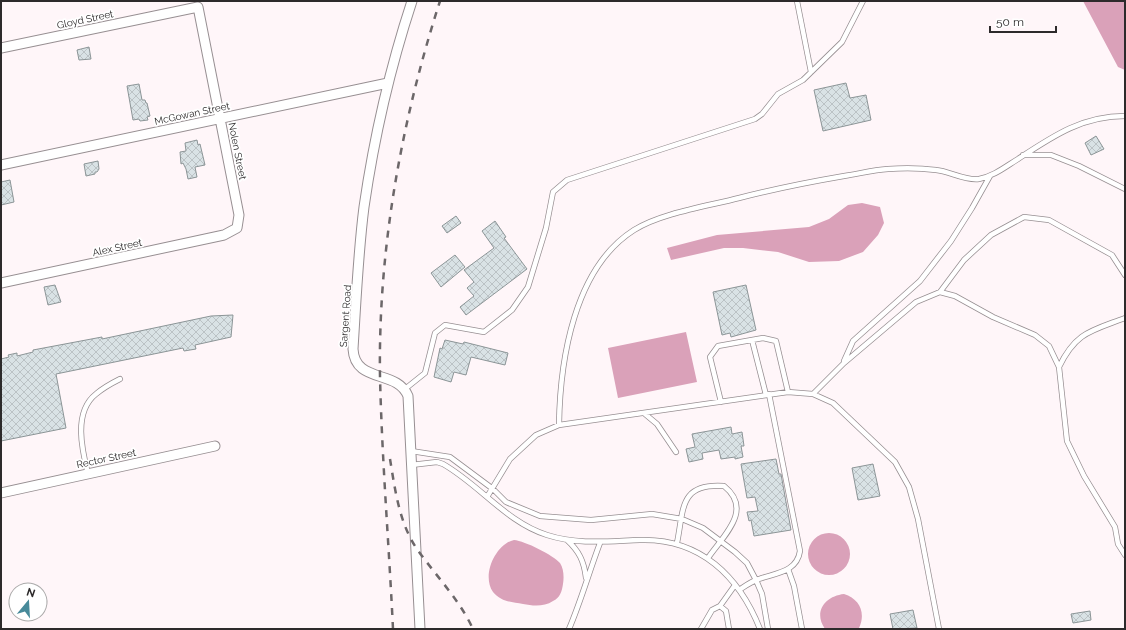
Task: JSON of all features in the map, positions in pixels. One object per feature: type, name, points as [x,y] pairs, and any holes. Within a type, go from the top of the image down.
[{"type":"street","name":"Sargent Road","points":[[405,388],[398,383],[357,366],[353,349],[364,208],[388,83],[412,1]]},
{"type":"street","name":"Gloyd Street","points":[[1,48],[198,7]]},
{"type":"street","name":"Nolen Street","points":[[198,7],[239,215],[237,228]]},
{"type":"street","name":"McGowan Street","points":[[1,165],[388,83]]},
{"type":"street","name":"Alex Street","points":[[1,283],[224,235],[237,228]]},
{"type":"street","points":[[405,388],[410,409],[411,465],[420,629]]},
{"type":"street","name":"Rector Street","points":[[1,493],[215,446]]},
{"type":"lane","points":[[797,1],[811,72]]},
{"type":"lane","points":[[405,388],[425,373],[435,333],[445,325],[484,332],[512,310],[528,287],[542,240],[553,192],[558,186],[567,180],[755,119],[762,114],[778,94],[803,80],[842,42],[863,1]]},
{"type":"lane","points":[[559,425],[560,387],[574,320],[583,293],[609,251],[634,230],[669,215],[759,193],[888,169],[936,170],[976,179],[990,176],[1049,138],[1081,122],[1125,116]]},
{"type":"lane","points":[[1023,155],[1051,155],[1079,166],[1125,189]]},
{"type":"lane","points":[[844,363],[853,341],[920,281],[955,234],[990,176]]},
{"type":"lane","points":[[813,394],[844,363],[916,302],[940,292],[964,260],[991,235],[1024,217],[1049,220],[1106,251],[1112,255],[1125,275]]},
{"type":"lane","points":[[940,292],[956,296],[993,317],[1035,335],[1049,346],[1059,366],[1067,441],[1084,476],[1115,527],[1118,544],[1125,555]]},
{"type":"lane","points":[[1059,366],[1068,348],[1087,332],[1125,318]]},
{"type":"lane","points":[[720,402],[710,357],[718,346],[763,338],[776,341],[788,392]]},
{"type":"lane","points":[[739,590],[756,580],[794,566],[797,562],[800,550],[768,395],[752,340]]},
{"type":"lane","points":[[88,474],[80,429],[84,412],[94,395],[120,379]]},
{"type":"lane","points":[[488,497],[510,459],[536,435],[559,425],[645,414],[788,392],[813,394],[832,403],[894,462],[909,487],[918,519],[939,629]]},
{"type":"lane","points":[[645,414],[657,424],[676,452]]},
{"type":"lane","points":[[411,451],[450,457],[493,489],[506,502],[540,516],[591,520],[652,514],[682,519],[703,528],[747,563],[762,594],[768,629]]},
{"type":"lane","points":[[411,465],[443,464],[518,521],[547,535],[567,540],[600,543],[642,540],[677,543],[715,563],[739,590],[760,629]]},
{"type":"lane","points":[[677,543],[685,501],[689,494],[700,487],[724,486],[735,498],[737,511],[735,520],[708,558]]},
{"type":"lane","points":[[567,540],[575,548],[585,563],[586,580]]},
{"type":"lane","points":[[569,629],[584,592],[586,580],[600,543]]},
{"type":"lane","points":[[788,569],[794,586],[802,629]]},
{"type":"lane","points":[[701,629],[712,610],[720,606],[735,585]]},
{"type":"lane","points":[[720,606],[726,611],[729,629]]},
{"type":"shaded area","points":[[1083,1],[1125,1],[1125,70],[1118,67]]},
{"type":"shaded area","points":[[862,203],[880,207],[884,223],[878,235],[863,252],[839,261],[809,262],[778,252],[743,248],[724,248],[671,260],[667,248],[717,235],[809,227],[829,219],[848,205]]},
{"type":"shaded area","points":[[686,332],[697,382],[618,398],[608,348]]},
{"type":"shaded area","points":[[825,533],[833,533],[841,536],[847,542],[850,554],[847,566],[841,572],[833,575],[825,575],[817,572],[811,566],[808,558],[808,550],[811,542],[817,536]]},
{"type":"shaded area","points":[[514,540],[538,549],[560,563],[564,576],[562,589],[555,600],[538,606],[507,601],[500,598],[493,592],[489,577],[492,561],[501,547]]},
{"type":"shaded area","points":[[844,594],[854,599],[860,607],[862,617],[859,628],[825,629],[820,617],[823,606],[826,601],[831,598]]},
{"type":"building","points":[[89,47],[91,59],[79,60],[77,50]]},
{"type":"building","points":[[846,83],[850,98],[866,95],[871,120],[823,131],[814,90]]},
{"type":"building","points":[[139,84],[142,100],[145,100],[147,103],[150,116],[147,117],[148,120],[133,120],[127,86]]},
{"type":"building","points":[[1096,136],[1104,149],[1091,155],[1085,143]]},
{"type":"building","points":[[197,140],[198,145],[200,144],[205,165],[195,167],[197,177],[188,179],[186,169],[183,163],[181,164],[180,152],[186,151],[185,143]]},
{"type":"building","points":[[98,161],[99,169],[97,172],[86,176],[84,164]]},
{"type":"building","points":[[10,180],[14,202],[1,205],[1,182]]},
{"type":"building","points":[[456,216],[461,223],[447,233],[442,226]]},
{"type":"building","points":[[495,221],[506,237],[504,238],[527,269],[466,315],[460,307],[474,296],[467,288],[474,282],[464,270],[494,248],[482,231]]},
{"type":"building","points":[[455,255],[465,267],[441,287],[431,273]]},
{"type":"building","points":[[55,285],[61,302],[48,305],[44,287]]},
{"type":"building","points":[[746,285],[756,330],[731,337],[730,333],[722,335],[713,292]]},
{"type":"building","points":[[233,315],[231,337],[195,345],[196,349],[184,351],[183,348],[56,374],[66,428],[1,441],[1,359],[9,357],[8,355],[17,353],[17,356],[33,352],[33,350],[102,337],[102,339],[211,316]]},
{"type":"building","points":[[445,340],[463,344],[464,342],[508,353],[505,365],[471,357],[466,375],[454,372],[451,382],[434,377],[440,348],[442,349]]},
{"type":"building","points":[[731,427],[732,434],[742,432],[744,446],[741,446],[743,457],[735,459],[735,457],[721,459],[719,450],[702,453],[703,459],[689,462],[686,449],[695,447],[692,434]]},
{"type":"building","points":[[776,459],[779,474],[781,474],[791,530],[754,536],[751,520],[749,521],[747,512],[758,511],[755,497],[747,498],[741,464]]},
{"type":"building","points":[[873,464],[880,496],[858,500],[852,468]]},
{"type":"building","points":[[913,610],[917,628],[893,629],[890,614]]},
{"type":"building","points":[[1090,611],[1091,620],[1073,623],[1071,614]]},
{"type":"railway","points":[[393,629],[380,377],[380,329],[383,282],[388,234],[403,140],[426,47],[440,1]]},
{"type":"railway","points":[[390,459],[399,506],[411,539],[424,559],[461,608],[473,629]]}]
